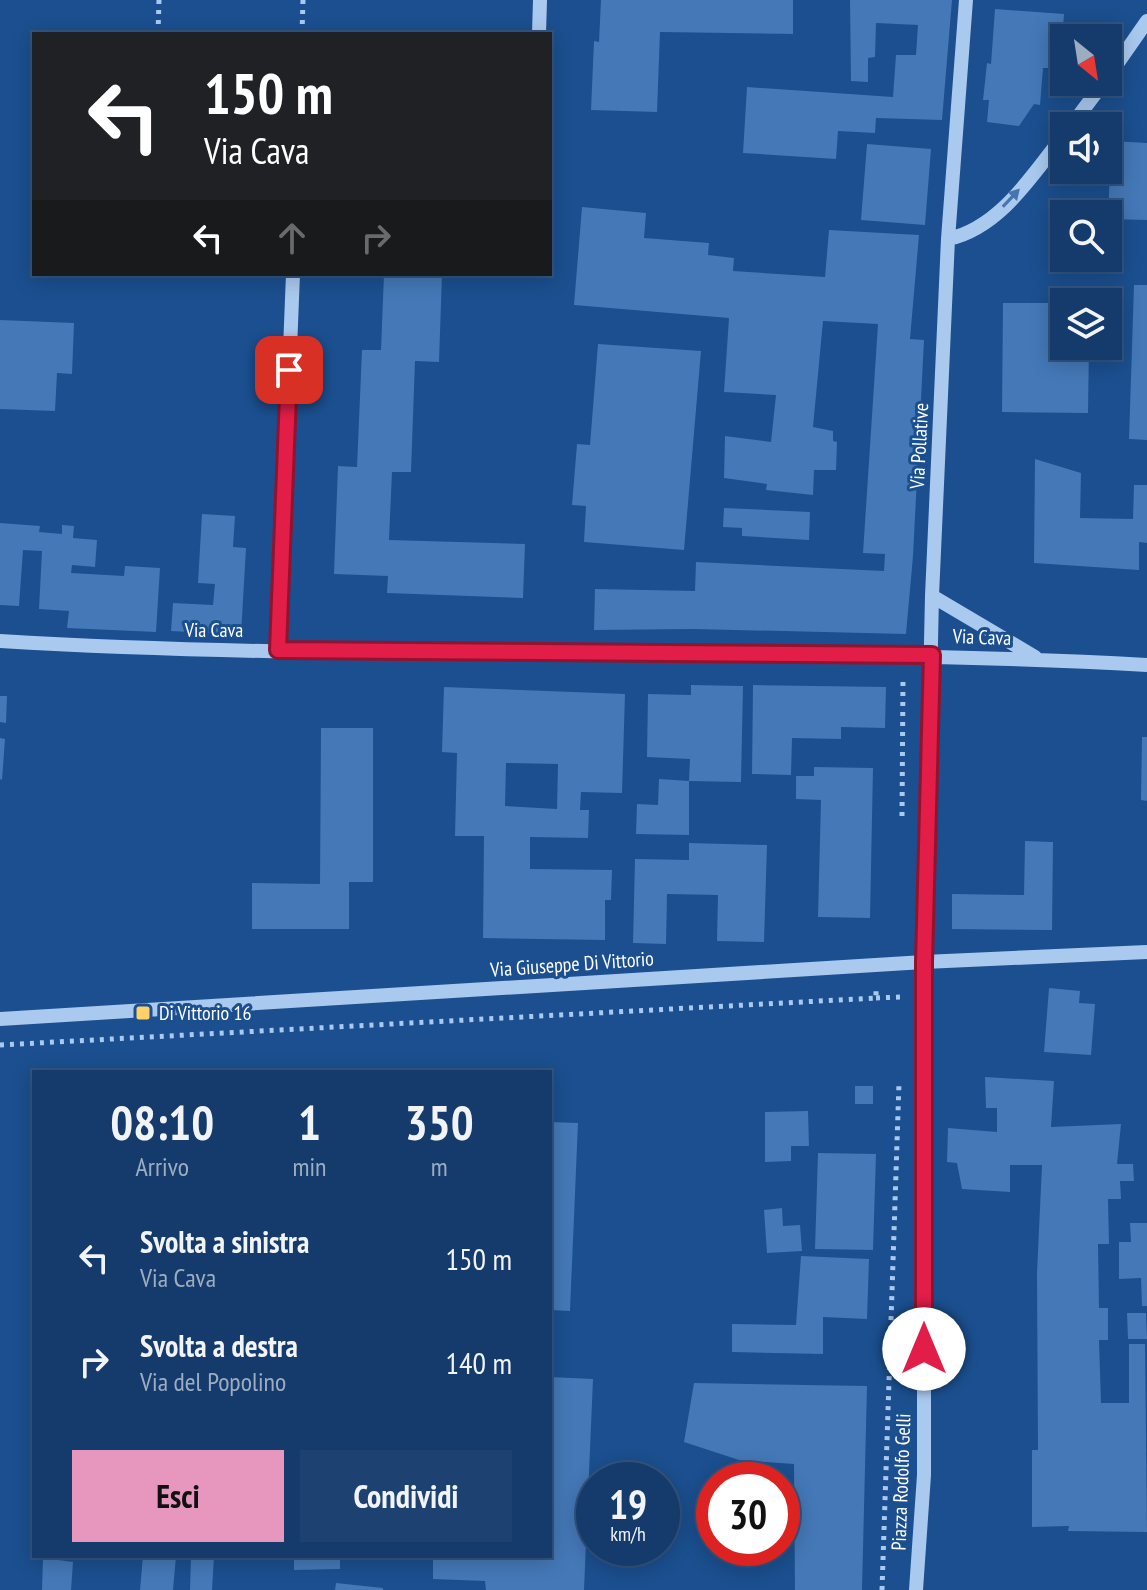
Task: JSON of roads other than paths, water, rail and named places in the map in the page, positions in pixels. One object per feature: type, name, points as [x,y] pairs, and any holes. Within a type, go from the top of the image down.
[{"type":"street","points":[[539,32],[540,0]]},
{"type":"street","name":"Via Pollative","points":[[932,655],[948,239],[966,0]]},
{"type":"street","points":[[1122,57],[1147,21]]},
{"type":"street","points":[[1082,112],[1094,96]]},
{"type":"street","points":[[948,239],[966,235],[987,223],[1050,152]]},
{"type":"street","points":[[278,650],[293,276]]},
{"type":"street","points":[[932,596],[1039,659]]},
{"type":"street","name":"Via Cava","points":[[0,641],[108,648],[932,655],[1147,665]]},
{"type":"street","name":"Piazza Rodolfo Gelli","points":[[916,1590],[924,1475],[924,962],[932,655]]},
{"type":"street","name":"Via Giuseppe Di Vittorio","points":[[0,1019],[924,962],[1147,952]]},
{"type":"place","name":"Di Vittorio 16","points":[[143,1013]]}]
